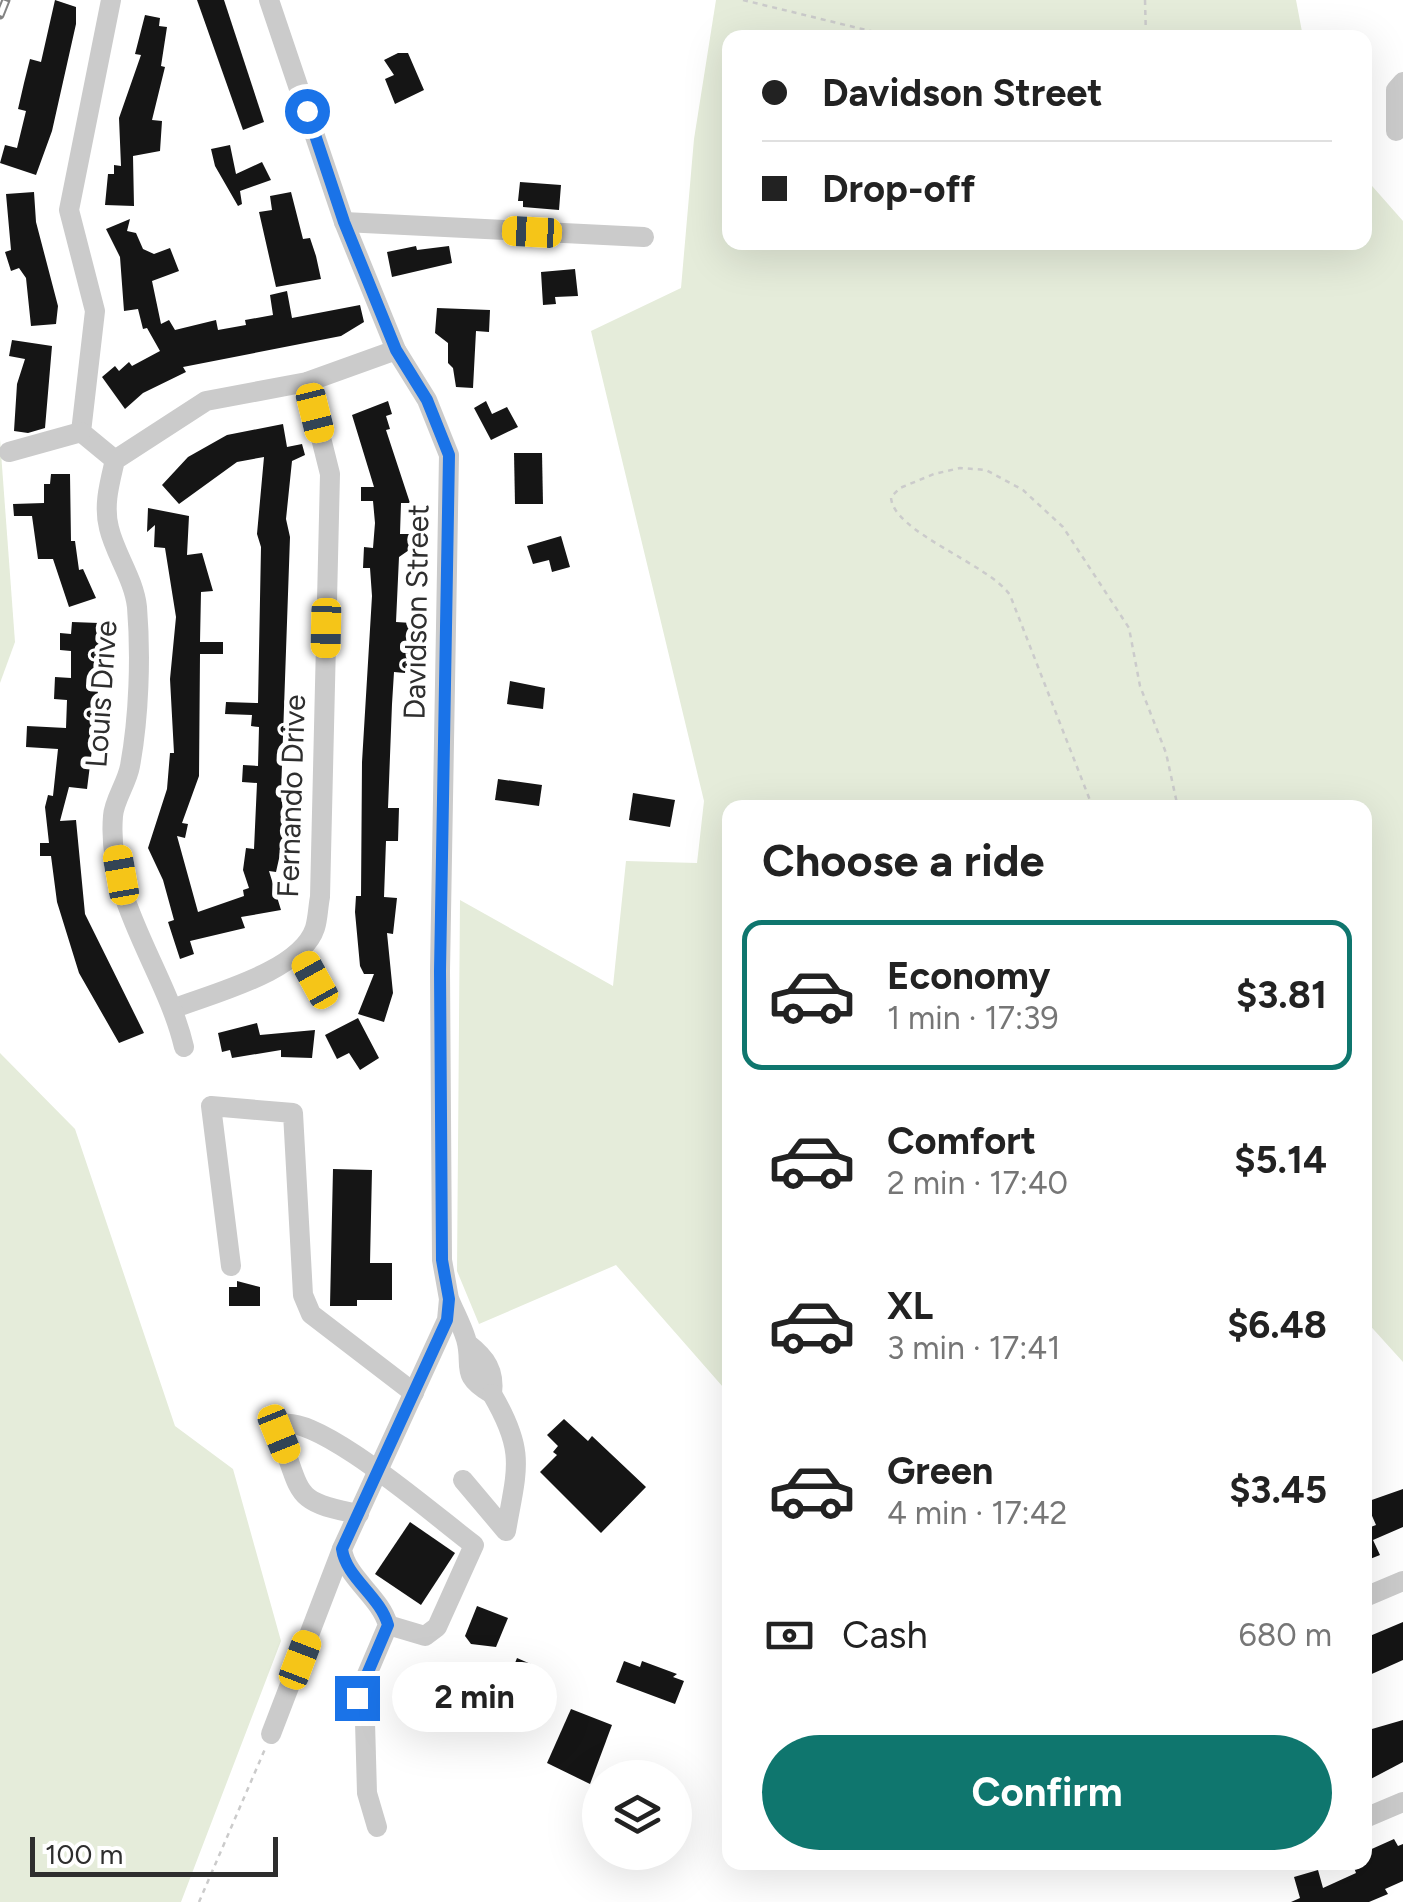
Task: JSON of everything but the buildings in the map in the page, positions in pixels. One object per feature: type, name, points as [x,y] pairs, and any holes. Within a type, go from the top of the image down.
[{"type":"street","points":[[82,432],[94,311],[70,210],[111,0]]},
{"type":"street","name":"Davidson Street","points":[[270,0],[344,222],[396,350],[427,400],[449,455],[440,971],[442,1260],[449,1299]]},
{"type":"street","points":[[1396,131],[1396,90],[1403,82]]},
{"type":"street","points":[[344,222],[644,237]]},
{"type":"street","points":[[82,432],[115,460],[206,400],[307,382],[396,350]]},
{"type":"street","name":"Fernando Drive","points":[[300,952],[314,930],[320,897],[330,474],[307,382]]},
{"type":"street","points":[[9,452],[82,432]]},
{"type":"street","name":"Louis Drive","points":[[115,460],[106,500],[108,528],[136,604],[134,742],[127,781],[112,814],[115,843],[127,908],[148,962],[175,1008],[184,1047]]},
{"type":"street","points":[[175,1008],[277,968],[300,952],[315,980]]},
{"type":"street","points":[[230,1266],[211,1106],[293,1113],[302,1296],[311,1314],[414,1393]]},
{"type":"street","points":[[449,1299],[468,1344],[466,1364],[478,1386],[492,1394],[514,1432],[518,1460],[506,1531],[463,1480]]},
{"type":"street","points":[[272,1734],[342,1549],[447,1320],[449,1299]]},
{"type":"street","points":[[358,1514],[316,1507],[304,1498],[279,1434],[280,1424],[299,1424],[380,1470],[474,1545],[437,1628],[425,1636],[388,1625]]},
{"type":"street","points":[[342,1549],[358,1580],[376,1598],[388,1625],[357,1698],[365,1722],[367,1793],[377,1827]]},
{"type":"street","points":[[1372,1594],[1403,1581]]},
{"type":"street","points":[[1372,1815],[1403,1802]]},
{"type":"path","points":[[743,0],[866,30]]},
{"type":"path","points":[[1145,0],[1146,30]]},
{"type":"path","points":[[1089,800],[1010,595],[989,573],[944,548],[898,514],[891,497],[900,488],[960,468],[986,470],[1023,490],[1063,527],[1129,628],[1140,686],[1166,753],[1176,800]]},
{"type":"path","points":[[198,1902],[272,1734]]},
{"type":"green space","points":[[716,0],[1296,0],[1302,30],[722,30],[722,250],[1372,250],[1372,186],[1403,221],[1403,1362],[1372,1328],[1372,800],[722,800],[722,1386],[616,1265],[479,1324],[457,1271],[460,900],[613,986],[626,861],[697,863],[704,801],[591,331],[681,288],[694,139]]},
{"type":"green space","points":[[0,439],[15,642],[0,683]]},
{"type":"green space","points":[[0,1053],[75,1129],[175,1426],[233,1469],[281,1641],[181,1902],[0,1902]]},
{"type":"railway","points":[[0,15],[6,0]]},
{"type":"route","points":[[307,111],[344,222],[396,350],[427,400],[449,455],[440,971],[442,1260],[449,1299],[447,1320],[342,1549],[342,1556],[358,1580],[376,1598],[388,1625],[357,1698]]}]
